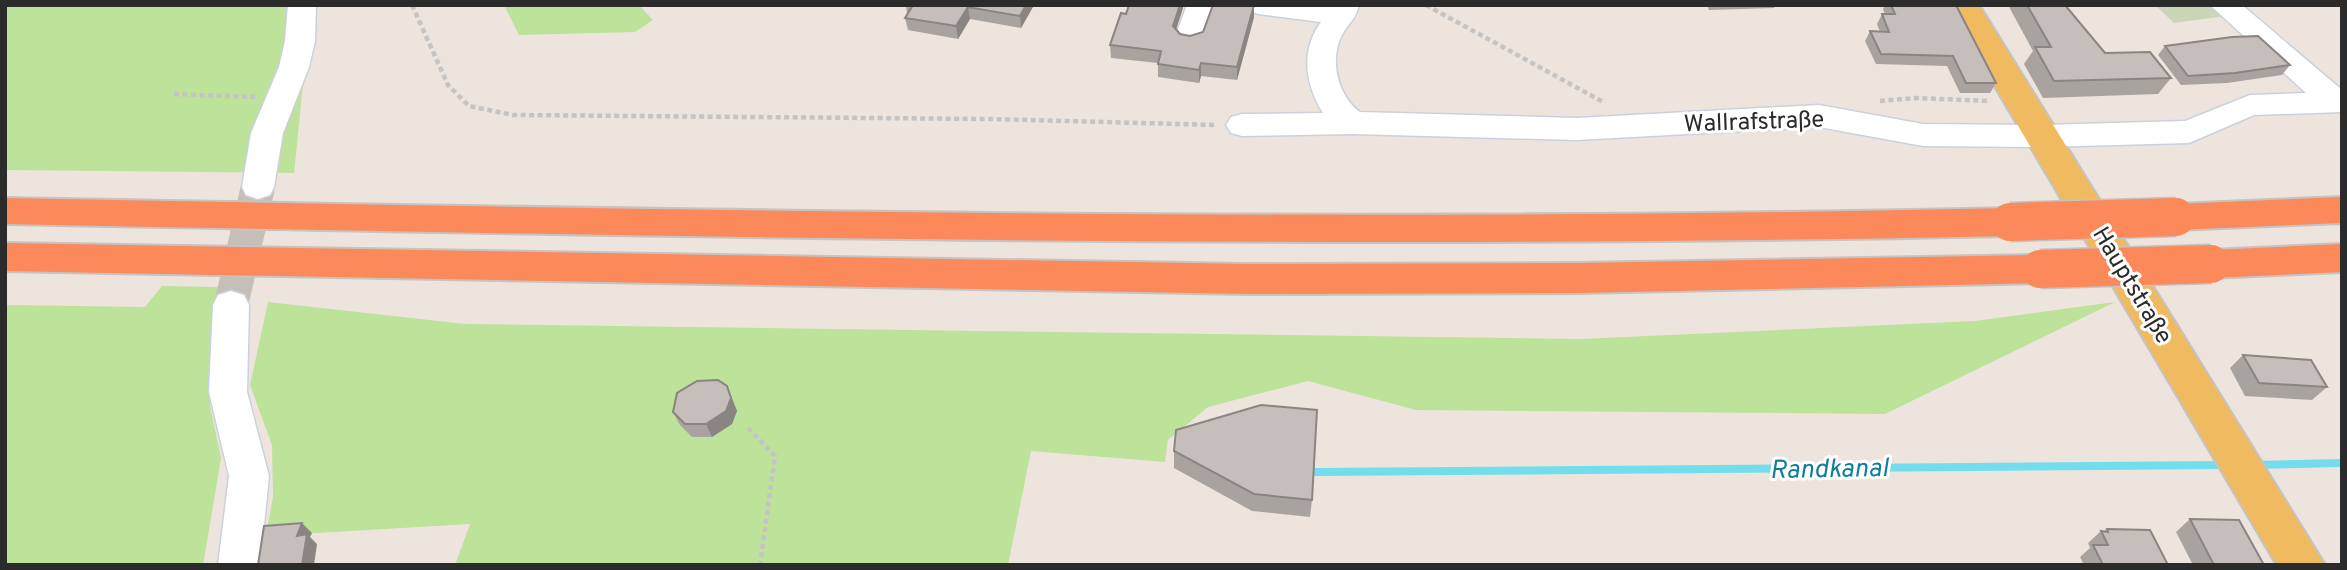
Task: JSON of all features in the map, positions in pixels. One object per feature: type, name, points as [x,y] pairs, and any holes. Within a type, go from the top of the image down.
[{"type":"highway","points":[[5,211],[1277,232],[1556,232],[2010,222],[2342,210]]},
{"type":"highway","points":[[5,257],[1246,279],[1564,278],[2040,270],[2342,258]]},
{"type":"main road","name":"Hauptstraße","points":[[1963,5],[2302,565]]},
{"type":"street","points":[[258,187],[267,133],[294,67],[300,41],[302,5]]},
{"type":"street","points":[[1191,37],[1201,5]]},
{"type":"street","points":[[1258,5],[1344,11]]},
{"type":"street","points":[[2224,5],[2339,102]]},
{"type":"street","points":[[1344,11],[1327,35],[1322,61],[1324,86],[1335,108],[1353,123]]},
{"type":"street","name":"Wallrafstraße","points":[[1242,125],[1353,123],[1577,129],[1819,116],[1923,135],[2043,136],[2189,132],[2250,105],[2339,102]]},
{"type":"street","points":[[231,304],[228,393],[249,476],[239,565]]},
{"type":"path","points":[[412,5],[448,85],[469,106],[513,115],[990,119],[1242,125]]},
{"type":"path","points":[[1426,5],[1605,103]]},
{"type":"path","points":[[174,94],[280,97]]},
{"type":"path","points":[[1875,101],[1916,98],[2023,103]]},
{"type":"path","points":[[748,428],[775,456],[760,565]]},
{"type":"green space","points":[[5,5],[311,5],[294,173],[5,170]]},
{"type":"green space","points":[[504,5],[639,5],[653,20],[635,32],[519,35]]},
{"type":"green space","points":[[2155,5],[2213,5],[2225,16],[2174,23]]},
{"type":"green space","points":[[162,286],[218,287],[210,406],[221,458],[203,565],[5,565],[5,305],[145,307]]},
{"type":"green space","points":[[268,302],[465,324],[1581,339],[1975,321],[2115,302],[1885,414],[1416,410],[1308,381],[1208,407],[1168,440],[1165,462],[1031,451],[1008,565],[455,565],[470,524],[266,536],[273,496],[272,445],[250,385]]},
{"type":"building","points":[[913,5],[1026,5],[1020,16],[968,7],[956,26],[905,18]]},
{"type":"building","points":[[1129,5],[1180,5],[1173,26],[1180,34],[1190,36],[1203,32],[1213,5],[1254,5],[1237,67],[1201,63],[1199,70],[1158,64],[1161,51],[1110,45],[1121,13],[1126,14]]},
{"type":"building","points":[[1891,5],[1956,5],[1996,83],[1966,83],[1953,56],[1881,54],[1870,31],[1889,32],[1882,14],[1895,14]]},
{"type":"building","points":[[2027,5],[2065,5],[2105,53],[2150,52],[2171,78],[2054,81],[2035,47],[2051,47]]},
{"type":"building","points":[[2258,36],[2290,65],[2188,76],[2165,46],[2232,37]]},
{"type":"building","points":[[2243,355],[2311,360],[2327,387],[2259,383]]},
{"type":"building","points":[[718,380],[727,386],[731,398],[726,411],[706,424],[685,424],[673,412],[677,393],[697,381]]},
{"type":"building","points":[[1261,405],[1317,410],[1312,500],[1254,494],[1174,451],[1176,430]]},
{"type":"building","points":[[2190,519],[2239,520],[2264,565],[2214,565]]},
{"type":"building","points":[[302,523],[297,536],[307,534],[302,565],[258,565],[264,526]]},
{"type":"building","points":[[2107,529],[2150,530],[2168,565],[2103,565],[2093,545],[2108,545],[2101,531],[2108,532]]},
{"type":"waterway","name":"Randkanal","points":[[2254,465],[2342,463]]},
{"type":"waterway","name":"Randkanal","points":[[1316,472],[2227,465]]},
{"type":"tunnel","points":[[231,305],[258,187]]}]
